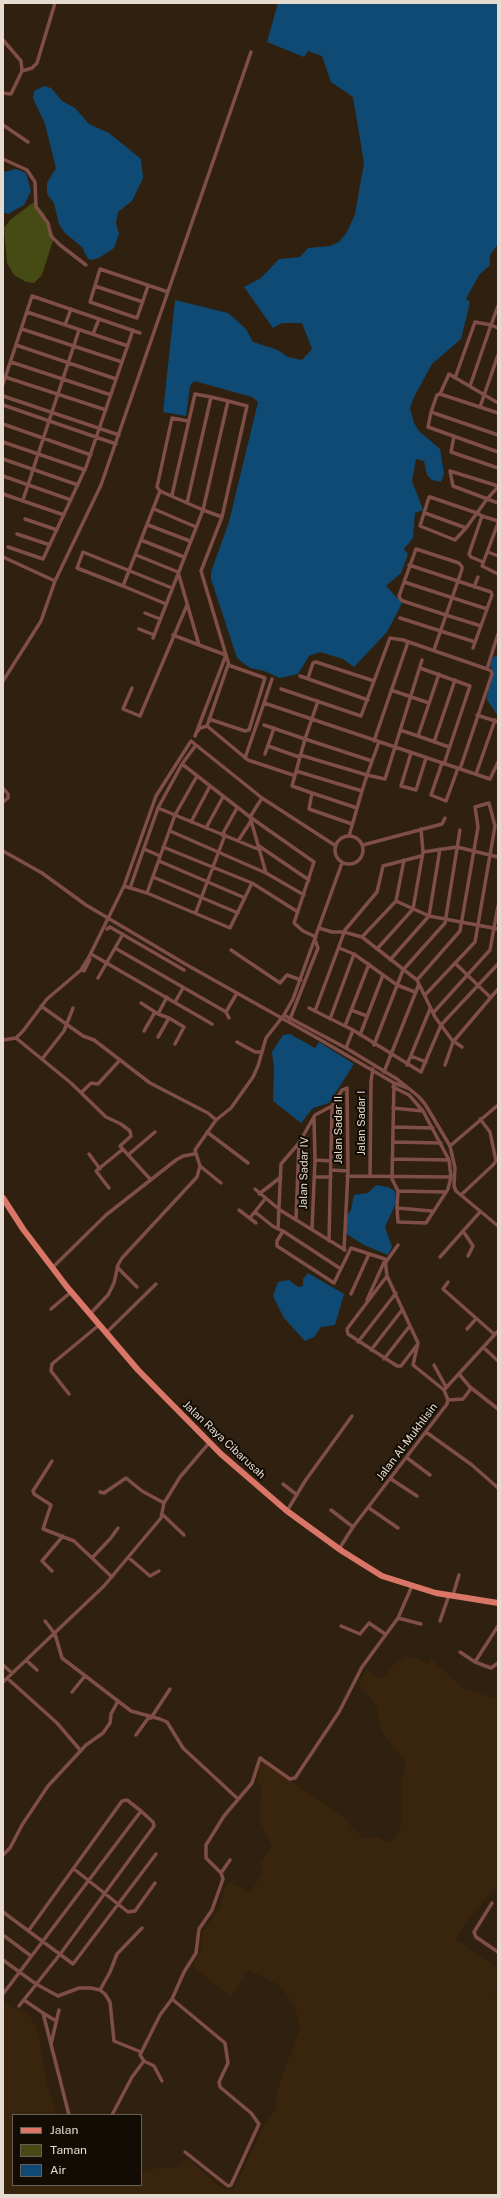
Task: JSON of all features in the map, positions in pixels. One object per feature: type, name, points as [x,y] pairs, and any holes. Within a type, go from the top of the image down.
[{"type":"main road","name":"Jalan Raya Cibarusah","points":[[4,1201],[71,1292],[138,1370],[209,1443],[287,1511],[339,1549],[382,1576],[412,1586],[451,1595],[498,1603]]},
{"type":"street","points":[[22,71],[32,68],[39,59],[55,3]]},
{"type":"street","points":[[3,40],[21,61],[22,71],[11,94],[3,93]]},
{"type":"street","points":[[3,681],[41,621],[55,582],[101,485],[251,52]]},
{"type":"street","points":[[3,125],[28,142]]},
{"type":"street","points":[[3,159],[27,170],[35,182],[36,206],[48,223],[52,236],[60,245],[86,265]]},
{"type":"street","points":[[148,286],[137,318],[90,302],[100,269],[168,292]]},
{"type":"street","points":[[95,286],[142,302]]},
{"type":"street","points":[[3,384],[32,296],[140,332]]},
{"type":"street","points":[[470,386],[498,306]]},
{"type":"street","points":[[65,325],[71,309]]},
{"type":"street","points":[[27,312],[128,346]]},
{"type":"street","points":[[93,334],[98,319]]},
{"type":"street","points":[[455,378],[476,321],[498,328]]},
{"type":"street","points":[[22,329],[122,362]]},
{"type":"street","points":[[22,500],[79,330]]},
{"type":"street","points":[[8,547],[43,559],[91,455],[133,330]]},
{"type":"street","points":[[16,345],[116,379]]},
{"type":"street","points":[[480,407],[498,355]]},
{"type":"street","points":[[11,362],[111,395]]},
{"type":"street","points":[[498,402],[448,375],[440,394],[437,395],[427,426],[498,452]]},
{"type":"street","points":[[5,378],[106,410]]},
{"type":"street","points":[[172,495],[195,394],[247,406],[222,517],[201,572],[229,665],[207,726]]},
{"type":"street","points":[[440,394],[498,414]]},
{"type":"street","points":[[3,396],[119,435]]},
{"type":"street","points":[[187,503],[212,397]]},
{"type":"street","points":[[139,629],[153,637],[203,510],[228,401]]},
{"type":"street","points":[[3,405],[116,444]]},
{"type":"street","points":[[431,412],[498,435]]},
{"type":"street","points":[[188,421],[172,418],[157,487],[160,491],[222,517]]},
{"type":"street","points":[[3,424],[91,455]]},
{"type":"street","points":[[454,436],[451,452],[498,468]]},
{"type":"street","points":[[3,442],[85,470]]},
{"type":"street","points":[[3,459],[78,485]]},
{"type":"street","points":[[498,503],[487,499],[452,486],[450,471],[498,486],[487,499],[476,514],[466,528],[454,540],[421,527],[428,498],[430,497],[476,514],[482,516],[498,522],[483,562],[483,568],[498,574]]},
{"type":"street","points":[[3,476],[71,500]]},
{"type":"street","points":[[123,586],[160,491]]},
{"type":"street","points":[[3,494],[64,515]]},
{"type":"street","points":[[154,509],[196,527]]},
{"type":"street","points":[[425,513],[466,528]]},
{"type":"street","points":[[482,516],[469,554],[471,557],[483,562]]},
{"type":"street","points":[[25,519],[57,530]]},
{"type":"street","points":[[148,524],[190,541]]},
{"type":"street","points":[[17,534],[50,545]]},
{"type":"street","points":[[493,537],[498,538]]},
{"type":"street","points":[[141,540],[184,557]]},
{"type":"street","points":[[434,650],[440,631],[446,615],[462,569],[459,563],[416,548],[409,565],[400,596],[402,600],[446,615],[481,626]]},
{"type":"street","points":[[166,604],[77,568],[83,552],[172,588]]},
{"type":"street","points":[[488,552],[498,556]]},
{"type":"street","points":[[136,555],[178,572]]},
{"type":"street","points":[[3,557],[55,582]]},
{"type":"street","points":[[409,565],[492,593],[473,648]]},
{"type":"street","points":[[178,572],[199,645]]},
{"type":"street","points":[[474,587],[478,577]]},
{"type":"street","points":[[404,582],[487,609]]},
{"type":"street","points":[[132,688],[123,709],[140,716],[187,604]]},
{"type":"street","points":[[145,613],[160,619]]},
{"type":"street","points":[[400,618],[475,642]]},
{"type":"street","points":[[487,669],[498,634]]},
{"type":"street","points":[[174,636],[226,655]]},
{"type":"street","points":[[282,689],[361,716],[389,639],[392,638],[434,650],[491,671],[492,674],[459,769],[446,801],[432,795],[470,686],[420,668]]},
{"type":"street","points":[[374,741],[408,642]]},
{"type":"street","points":[[194,736],[226,655]]},
{"type":"street","points":[[268,746],[367,776],[385,779],[422,660]]},
{"type":"street","points":[[308,678],[313,663],[316,662],[374,681]]},
{"type":"street","points":[[209,719],[245,731],[249,730],[265,678],[229,665]]},
{"type":"street","points":[[418,736],[439,674]]},
{"type":"street","points":[[300,676],[368,700]]},
{"type":"street","points":[[245,758],[272,679]]},
{"type":"street","points":[[434,742],[455,680]]},
{"type":"street","points":[[391,690],[429,703]]},
{"type":"street","points":[[318,701],[296,771],[293,775],[292,787],[357,808]]},
{"type":"street","points":[[264,703],[491,779],[498,762]]},
{"type":"street","points":[[476,774],[496,721],[477,715]]},
{"type":"street","points":[[264,725],[372,761]]},
{"type":"street","points":[[84,971],[124,886],[160,790],[194,736],[200,728],[207,726]]},
{"type":"street","points":[[207,726],[245,758],[293,775]]},
{"type":"street","points":[[265,754],[274,728]]},
{"type":"street","points":[[400,730],[449,747]]},
{"type":"street","points":[[191,741],[262,798],[336,846]]},
{"type":"street","points":[[349,836],[379,742]]},
{"type":"street","points":[[130,888],[158,808],[182,764],[196,746]]},
{"type":"street","points":[[411,753],[401,786],[416,790],[426,758]]},
{"type":"street","points":[[182,764],[250,819],[313,861],[314,865],[295,925],[316,938]]},
{"type":"street","points":[[296,771],[362,792]]},
{"type":"street","points":[[147,893],[175,815],[197,776]]},
{"type":"street","points":[[191,822],[210,786]]},
{"type":"street","points":[[3,788],[8,794],[8,798],[3,802]]},
{"type":"street","points":[[312,793],[309,809],[352,824]]},
{"type":"street","points":[[206,828],[223,797]]},
{"type":"street","points":[[238,841],[262,798]]},
{"type":"street","points":[[384,1072],[418,982],[458,934],[462,923],[478,824],[475,807],[488,803],[490,805],[495,826],[475,942],[425,995]]},
{"type":"street","points":[[153,806],[260,850]]},
{"type":"street","points":[[196,912],[219,851],[223,835],[237,808]]},
{"type":"street","points":[[363,845],[442,824],[444,818]]},
{"type":"street","points":[[250,819],[266,873]]},
{"type":"street","points":[[377,949],[413,909],[422,854],[421,829]]},
{"type":"street","points":[[374,1045],[403,970],[443,927],[446,920],[460,830]]},
{"type":"street","points":[[170,831],[219,851],[266,873],[304,895]]},
{"type":"street","points":[[349,836],[360,840],[363,845],[363,855],[357,863],[347,865],[342,863],[336,856],[336,846],[341,839],[349,836]]},
{"type":"street","points":[[258,846],[309,880]]},
{"type":"street","points":[[163,847],[252,883],[298,912]]},
{"type":"street","points":[[315,1011],[344,932],[347,926],[377,892],[383,866],[440,848],[457,847],[498,857]]},
{"type":"street","points":[[390,960],[429,916],[440,848]]},
{"type":"street","points":[[144,849],[160,856]]},
{"type":"street","points":[[3,851],[42,873],[74,897],[109,919],[237,993],[321,1037],[346,1048],[393,1085],[409,1095],[433,1128],[450,1160],[451,1177],[446,1192],[424,1224],[399,1223],[396,1221],[398,1191],[393,1182],[392,1159],[394,1127],[393,1085],[396,1079]]},
{"type":"street","points":[[362,937],[396,901],[404,860]]},
{"type":"street","points":[[159,861],[245,898]]},
{"type":"street","points":[[52,1268],[106,1215],[180,1158],[194,1154],[216,1120],[231,1108],[253,1077],[266,1038],[283,1017],[301,980],[342,863]]},
{"type":"street","points":[[153,877],[238,913]]},
{"type":"street","points":[[124,886],[147,893],[196,912],[230,928],[252,883]]},
{"type":"street","points":[[396,901],[429,916],[496,929]]},
{"type":"street","points":[[433,1013],[490,948],[496,929],[498,906]]},
{"type":"street","points":[[3,1040],[16,1038],[41,1006],[62,985],[81,970],[108,926],[184,970]]},
{"type":"street","points":[[319,928],[332,932],[344,932],[362,937],[418,982],[430,1009],[453,1042],[462,1048]]},
{"type":"street","points":[[98,978],[123,934]]},
{"type":"street","points":[[290,1019],[318,948],[316,938]]},
{"type":"street","points":[[115,948],[226,1012],[229,1018]]},
{"type":"street","points":[[338,948],[354,954],[397,985],[415,992]]},
{"type":"street","points":[[231,950],[280,983],[287,975],[301,980]]},
{"type":"street","points":[[92,954],[212,1024]]},
{"type":"street","points":[[330,1018],[354,954]]},
{"type":"street","points":[[455,963],[490,997]]},
{"type":"street","points":[[345,1026],[369,964]]},
{"type":"street","points":[[309,1008],[353,1030],[390,1055],[421,1072],[441,1025],[498,964]]},
{"type":"street","points":[[360,1035],[383,975]]},
{"type":"street","points":[[174,1002],[183,988]]},
{"type":"street","points":[[445,1065],[453,1042],[498,989]]},
{"type":"street","points":[[226,1012],[237,993]]},
{"type":"street","points":[[144,1031],[167,997]]},
{"type":"street","points":[[141,1003],[156,1013],[169,1018],[184,1027],[175,1044]]},
{"type":"street","points":[[41,1006],[84,1036],[94,1040],[119,1061],[150,1083],[208,1114],[216,1120]]},
{"type":"street","points":[[42,1059],[60,1039],[74,1008]]},
{"type":"street","points":[[407,1065],[430,1009]]},
{"type":"street","points":[[352,1010],[367,1016]]},
{"type":"street","points":[[283,1017],[290,1019],[373,1068],[396,1079],[425,1104],[450,1146],[456,1171],[454,1186],[480,1212],[498,1226]]},
{"type":"street","points":[[158,1037],[169,1018]]},
{"type":"street","points":[[346,1048],[353,1030]]},
{"type":"street","points":[[16,1038],[81,1093],[111,1121],[121,1124],[131,1133],[131,1136],[120,1146],[151,1180]]},
{"type":"street","points":[[237,1042],[255,1052],[262,1052]]},
{"type":"street","points":[[411,1056],[426,1062]]},
{"type":"street","points":[[81,1093],[91,1083],[98,1084],[119,1061]]},
{"type":"street","name":"Jalan Sadar I","points":[[370,1176],[373,1068]]},
{"type":"street","points":[[393,1085],[408,1088]]},
{"type":"street","name":"Jalan Sadar II","points":[[278,1229],[281,1164],[298,1143],[314,1117],[332,1106],[342,1090],[348,1089],[348,1171],[344,1250]]},
{"type":"street","points":[[450,1146],[498,1105]]},
{"type":"street","points":[[329,1241],[332,1161],[332,1106]]},
{"type":"street","points":[[393,1108],[422,1111]]},
{"type":"street","name":"Jalan Sadar IV","points":[[312,1229],[315,1160],[314,1117]]},
{"type":"street","points":[[462,1195],[496,1161],[490,1132],[480,1119]]},
{"type":"street","points":[[394,1127],[433,1128]]},
{"type":"street","points":[[128,1155],[155,1132]]},
{"type":"street","points":[[207,1132],[248,1163]]},
{"type":"street","points":[[393,1142],[441,1143]]},
{"type":"street","points":[[296,1219],[298,1143]]},
{"type":"street","points":[[109,1188],[96,1173],[123,1149]]},
{"type":"street","points":[[89,1154],[100,1169]]},
{"type":"street","points":[[194,1154],[200,1166],[221,1183]]},
{"type":"street","points":[[392,1159],[450,1160]]},
{"type":"street","points":[[315,1160],[332,1161]]},
{"type":"street","points":[[90,1314],[106,1298],[114,1283],[117,1267],[122,1258],[195,1180],[200,1166]]},
{"type":"street","points":[[331,1170],[348,1171]]},
{"type":"street","points":[[259,1194],[281,1176]]},
{"type":"street","points":[[347,1176],[451,1177]]},
{"type":"street","points":[[314,1177],[331,1178]]},
{"type":"street","points":[[254,1189],[280,1210],[344,1250],[350,1249],[385,1260]]},
{"type":"street","points":[[398,1191],[446,1192]]},
{"type":"street","points":[[250,1218],[265,1199]]},
{"type":"street","points":[[397,1208],[432,1211]]},
{"type":"street","points":[[239,1210],[256,1223]]},
{"type":"street","points":[[255,1212],[278,1229],[284,1230],[341,1269]]},
{"type":"street","points":[[440,1257],[480,1212]]},
{"type":"street","points":[[284,1230],[277,1241],[277,1246],[331,1282],[336,1282],[350,1249]]},
{"type":"street","points":[[463,1231],[474,1246],[468,1256]]},
{"type":"street","points":[[365,1305],[385,1260],[398,1245]]},
{"type":"street","points":[[351,1294],[369,1254]]},
{"type":"street","points":[[385,1260],[387,1276],[418,1343],[413,1365],[445,1388],[498,1331]]},
{"type":"street","points":[[117,1267],[137,1287]]},
{"type":"street","points":[[387,1276],[347,1329],[348,1334],[384,1359],[397,1366],[401,1366],[418,1343]]},
{"type":"street","points":[[448,1282],[443,1289],[475,1320],[494,1334]]},
{"type":"street","points":[[106,1332],[156,1284]]},
{"type":"street","points":[[51,1309],[71,1292]]},
{"type":"street","points":[[358,1342],[396,1294]]},
{"type":"street","points":[[371,1350],[402,1310]]},
{"type":"street","points":[[467,1329],[475,1320]]},
{"type":"street","points":[[69,1394],[51,1371],[52,1364],[99,1325]]},
{"type":"street","points":[[384,1359],[409,1326]]},
{"type":"street","points":[[483,1347],[498,1361]]},
{"type":"street","name":"Jalan Al-Mukhlisin","points":[[339,1549],[353,1527],[447,1404],[448,1400],[445,1388],[434,1365]]},
{"type":"street","points":[[459,1374],[470,1387],[498,1409]]},
{"type":"street","points":[[448,1400],[463,1399],[469,1393],[470,1387]]},
{"type":"street","points":[[287,1511],[352,1416]]},
{"type":"street","points":[[426,1432],[472,1465],[498,1488]]},
{"type":"street","points":[[3,1682],[90,1602],[129,1558],[163,1515],[164,1503],[183,1474],[209,1443]]},
{"type":"street","points":[[407,1458],[430,1475]]},
{"type":"street","points":[[52,1461],[33,1492],[51,1505],[43,1529],[74,1541],[112,1577]]},
{"type":"street","points":[[100,1492],[104,1493],[126,1478],[142,1491],[164,1503]]},
{"type":"street","points":[[391,1479],[417,1496]]},
{"type":"street","points":[[283,1484],[297,1495]]},
{"type":"street","points":[[369,1508],[398,1528]]},
{"type":"street","points":[[331,1510],[353,1527]]},
{"type":"street","points":[[163,1515],[184,1535]]},
{"type":"street","points":[[92,1558],[118,1528]]},
{"type":"street","points":[[52,1571],[43,1564],[42,1561],[63,1536]]},
{"type":"street","points":[[129,1558],[150,1576],[159,1571]]},
{"type":"street","points":[[440,1621],[459,1575]]},
{"type":"street","points":[[162,2081],[154,2066],[144,2061],[140,2056],[160,2013],[172,1999],[184,1972],[196,1953],[197,1933],[214,1904],[223,1879],[221,1872],[206,1858],[204,1849],[224,1816],[255,1778],[260,1758],[290,1779],[295,1778],[339,1712],[362,1667],[398,1618],[412,1586]]},
{"type":"street","points":[[398,1618],[421,1624]]},
{"type":"street","points":[[45,1621],[55,1634],[62,1658],[131,1711],[167,1722],[183,1748],[238,1799]]},
{"type":"street","points":[[341,1626],[360,1634],[369,1623],[385,1634]]},
{"type":"street","points":[[475,1662],[498,1626]]},
{"type":"street","points":[[460,1652],[475,1662],[491,1668],[498,1663]]},
{"type":"street","points":[[26,1660],[37,1670]]},
{"type":"street","points":[[3,1665],[12,1673]]},
{"type":"street","points":[[72,1692],[85,1676]]},
{"type":"street","points":[[8,1678],[57,1723],[81,1751]]},
{"type":"street","points":[[136,1735],[170,1689]]},
{"type":"street","points":[[3,1855],[10,1848],[22,1825],[48,1786],[81,1751],[103,1732],[110,1723],[111,1714],[118,1701]]},
{"type":"street","points":[[19,2006],[61,1953],[154,1826],[153,1822],[127,1800],[122,1801],[29,1930]]},
{"type":"street","points":[[3,1994],[90,1882],[141,1811]]},
{"type":"street","points":[[3,1912],[61,1953],[71,1963],[74,1963],[156,1854]]},
{"type":"street","points":[[221,1872],[230,1860]]},
{"type":"street","points":[[74,1869],[127,1912],[133,1912],[155,1883]]},
{"type":"street","points":[[492,1903],[474,1932],[476,1936],[498,1952]]},
{"type":"street","points":[[100,1990],[110,1972],[117,1954],[142,1928]]},
{"type":"street","points":[[3,1935],[31,1956]]},
{"type":"street","points":[[3,1960],[36,1984],[58,1996],[80,1988],[100,1990],[105,1994],[110,2002],[114,2042],[142,2052]]},
{"type":"street","points":[[172,1999],[225,2043],[228,2065],[219,2082],[220,2086],[251,2113],[259,2123],[228,2186],[222,2183],[185,2152]]},
{"type":"street","points":[[24,2000],[56,2021]]},
{"type":"street","points":[[51,2046],[59,2010]]},
{"type":"street","points":[[43,2013],[69,2114]]},
{"type":"street","points":[[113,2114],[132,2077],[144,2061]]},
{"type":"shaded area","points":[[407,1657],[418,1658],[428,1664],[431,1659],[464,1689],[498,1699],[498,1884],[468,1919],[456,1940],[498,1968],[498,1985],[494,1993],[498,1996],[498,2195],[3,2195],[3,2003],[30,2015],[38,2033],[47,2084],[57,2114],[12,2114],[12,2186],[142,2186],[142,2173],[156,2168],[178,2167],[187,2158],[221,2188],[233,2191],[261,2131],[275,2110],[278,2088],[300,2028],[295,2007],[281,1986],[249,1970],[231,1997],[193,1966],[202,1947],[200,1940],[203,1931],[220,1907],[222,1895],[228,1882],[250,1892],[263,1873],[260,1862],[272,1847],[259,1819],[262,1788],[257,1781],[261,1760],[349,1821],[351,1827],[364,1838],[377,1837],[389,1842],[394,1841],[401,1826],[401,1781],[406,1766],[403,1758],[381,1731],[377,1706],[359,1687],[366,1669],[381,1679],[396,1662]]},
{"type":"green space","points":[[34,202],[44,213],[54,237],[42,275],[34,283],[26,282],[14,275],[7,263],[4,228],[10,220]]},
{"type":"water","points":[[278,3],[498,3],[498,244],[490,255],[490,265],[479,275],[466,299],[470,302],[461,339],[432,364],[414,397],[410,408],[414,423],[419,431],[440,449],[444,474],[441,482],[432,480],[427,475],[424,461],[416,459],[412,481],[423,510],[415,513],[413,538],[404,549],[408,554],[401,573],[386,586],[402,603],[387,632],[354,667],[343,659],[320,652],[309,656],[298,674],[280,678],[264,671],[250,668],[237,658],[211,579],[211,572],[229,522],[258,402],[252,397],[194,381],[190,386],[186,416],[163,412],[175,300],[228,313],[246,329],[253,342],[278,350],[288,357],[302,360],[312,349],[302,323],[282,323],[273,328],[244,287],[261,278],[279,259],[300,257],[308,248],[330,246],[339,242],[347,232],[355,214],[364,163],[353,97],[331,82],[322,56],[308,51],[304,57],[267,42]]},
{"type":"water","points":[[44,86],[51,88],[62,101],[75,108],[89,124],[109,133],[141,159],[143,178],[132,201],[118,212],[116,223],[119,234],[114,248],[99,258],[91,260],[88,259],[82,247],[65,233],[59,224],[54,203],[47,194],[47,183],[56,168],[45,124],[33,98],[34,91]]},
{"type":"water","points":[[16,169],[26,173],[31,191],[24,205],[8,214],[3,212],[3,172]]},
{"type":"water","points":[[498,656],[498,716],[487,700],[487,696],[493,673],[490,665],[493,657]]},
{"type":"water","points":[[290,1034],[315,1048],[319,1042],[354,1064],[329,1103],[313,1108],[301,1123],[273,1101],[274,1067],[272,1052],[283,1035]]},
{"type":"water","points":[[376,1185],[388,1187],[395,1191],[396,1203],[385,1227],[392,1247],[388,1255],[364,1245],[345,1233],[346,1217],[351,1210],[354,1195],[368,1193]]},
{"type":"water","points":[[308,1273],[344,1294],[335,1325],[321,1327],[314,1337],[305,1341],[284,1318],[273,1296],[278,1282],[289,1280],[298,1287],[303,1286],[303,1279]]}]
